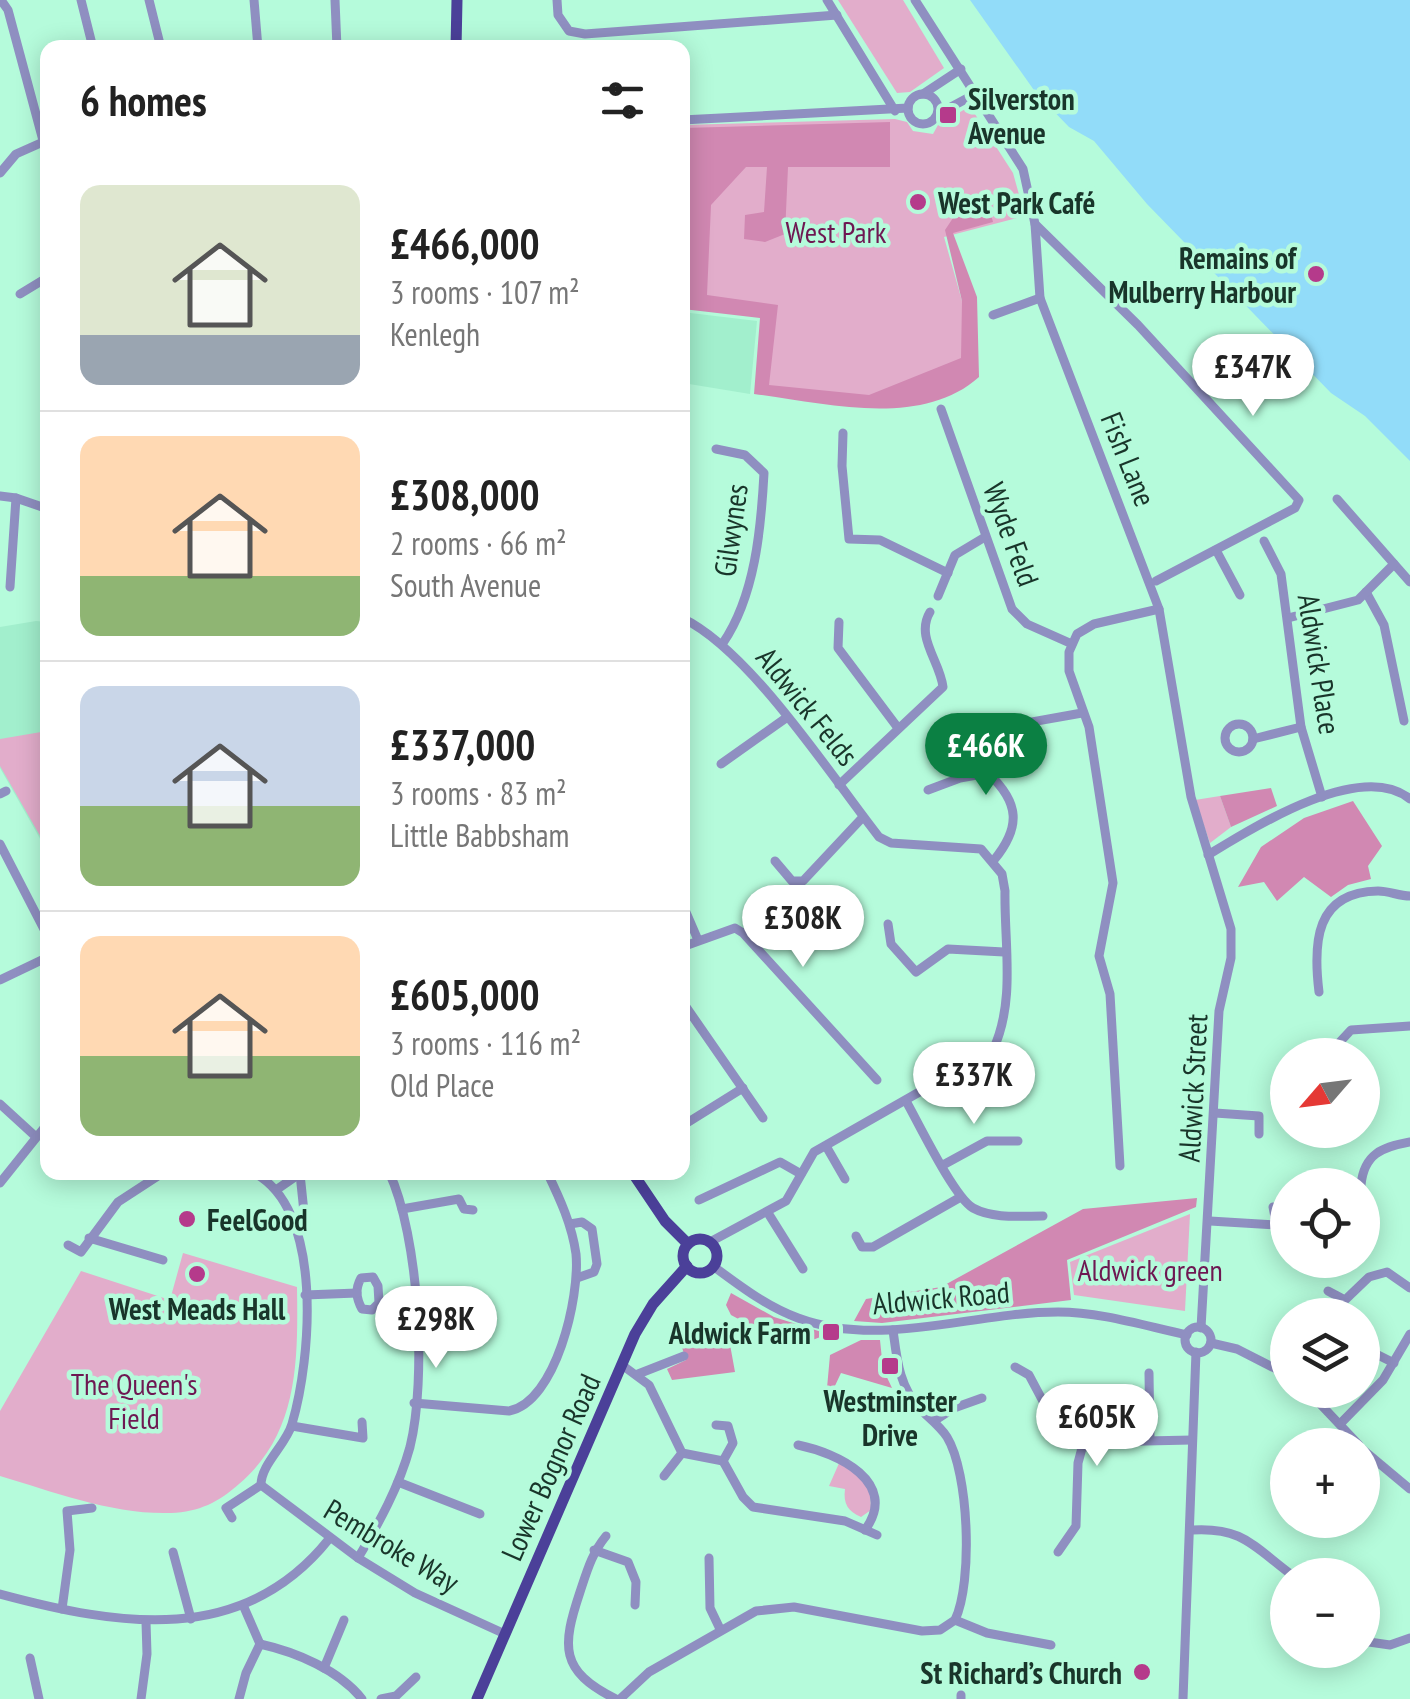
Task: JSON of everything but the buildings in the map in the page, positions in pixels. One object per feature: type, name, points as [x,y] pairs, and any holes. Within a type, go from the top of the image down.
[{"type":"main road","points":[[456,40],[457,0]]},
{"type":"main road","points":[[637,1180],[665,1221],[688,1244]]},
{"type":"main road","points":[[696,1239],[710,1242],[716,1251],[713,1266],[700,1272],[687,1266],[683,1252],[688,1244],[696,1239]]},
{"type":"main road","name":"Lower Bognor Road","points":[[477,1699],[622,1364],[653,1304],[687,1266]]},
{"type":"street","points":[[1,0],[8,10],[40,131]]},
{"type":"street","points":[[81,0],[91,40]]},
{"type":"street","points":[[149,0],[159,40]]},
{"type":"street","points":[[254,0],[257,40]]},
{"type":"street","points":[[335,0],[336,40]]},
{"type":"street","points":[[556,0],[558,15],[568,30],[585,34],[837,15]]},
{"type":"street","points":[[828,0],[895,111]]},
{"type":"street","name":"Fish Lane","points":[[915,0],[1023,169],[1035,224],[1040,298],[1160,609],[1190,797],[1208,855]]},
{"type":"street","points":[[961,69],[912,100],[908,108],[911,118],[928,124],[976,93]]},
{"type":"street","points":[[923,94],[935,100],[938,114]]},
{"type":"street","points":[[690,120],[908,108]]},
{"type":"street","points":[[0,174],[16,154],[40,143]]},
{"type":"street","points":[[1035,224],[1138,325],[1296,494],[1299,504],[1295,508],[1156,581]]},
{"type":"street","points":[[20,294],[40,282]]},
{"type":"street","points":[[993,315],[1040,298]]},
{"type":"street","name":"Wyde Feld","points":[[941,409],[1012,609],[1028,624],[1072,644]]},
{"type":"street","points":[[843,433],[849,539]]},
{"type":"street","name":"Gilwynes","points":[[716,449],[745,456],[764,473],[747,589],[739,619],[723,643]]},
{"type":"street","points":[[0,496],[40,506]]},
{"type":"street","points":[[10,586],[16,498]]},
{"type":"street","points":[[1337,500],[1410,582]]},
{"type":"street","points":[[838,537],[880,540],[948,572]]},
{"type":"street","points":[[938,596],[955,555],[985,538]]},
{"type":"street","name":"Aldwick Place","points":[[1264,541],[1280,574],[1302,727],[1322,797]]},
{"type":"street","points":[[1216,550],[1240,595]]},
{"type":"street","points":[[1288,618],[1358,600],[1394,564]]},
{"type":"street","points":[[1366,592],[1384,625],[1404,721]]},
{"type":"street","points":[[1120,1166],[1110,994],[1099,956],[1113,884],[1088,727],[1069,672],[1077,634],[1094,624],[1160,609]]},
{"type":"street","points":[[839,786],[942,687],[941,670],[923,634],[930,612]]},
{"type":"street","points":[[839,622],[838,648],[898,728]]},
{"type":"street","name":"Aldwick Felds","points":[[690,623],[723,643],[880,837],[891,843],[981,849],[994,860]]},
{"type":"street","points":[[1009,726],[1082,714]]},
{"type":"street","points":[[721,764],[786,718]]},
{"type":"street","points":[[1254,739],[1302,727]]},
{"type":"street","points":[[710,1242],[786,1201],[814,1152],[993,1050],[1004,1026],[1005,891],[994,860],[1013,834],[1014,815],[1002,786],[988,773],[928,790]]},
{"type":"street","points":[[1208,855],[1276,813],[1322,797],[1376,788],[1409,795]]},
{"type":"street","points":[[774,861],[792,881],[803,881],[863,816]]},
{"type":"street","points":[[0,844],[40,922]]},
{"type":"street","name":"Aldwick Street","points":[[1201,1328],[1220,1010],[1231,958],[1232,929],[1208,855]]},
{"type":"street","points":[[1318,992],[1314,949],[1326,913],[1355,894],[1382,891],[1410,896]]},
{"type":"street","points":[[690,922],[698,940]]},
{"type":"street","points":[[888,924],[891,944],[916,972],[948,949],[1004,952]]},
{"type":"street","points":[[690,944],[706,942],[735,928],[743,933],[876,1080]]},
{"type":"street","points":[[0,980],[40,961]]},
{"type":"street","points":[[690,1012],[764,1118]]},
{"type":"street","points":[[1343,1038],[1350,1030],[1410,1026]]},
{"type":"street","points":[[690,1121],[743,1088]]},
{"type":"street","points":[[906,1101],[959,1198],[975,1210],[996,1215],[1043,1216]]},
{"type":"street","points":[[0,1104],[35,1136]]},
{"type":"street","points":[[1215,1114],[1259,1116],[1259,1134]]},
{"type":"street","points":[[0,1183],[40,1131]]},
{"type":"street","points":[[943,1165],[987,1142],[1018,1141]]},
{"type":"street","points":[[1363,1168],[1371,1155],[1387,1146],[1410,1142]]},
{"type":"street","points":[[826,1146],[844,1179]]},
{"type":"street","points":[[699,1200],[780,1162],[800,1174]]},
{"type":"street","points":[[68,1245],[81,1252],[118,1202],[152,1180]]},
{"type":"street","points":[[227,1509],[261,1485],[264,1472],[292,1426],[303,1369],[305,1295],[296,1222],[276,1190],[263,1180]]},
{"type":"street","points":[[276,1190],[291,1180]]},
{"type":"street","points":[[296,1222],[304,1212],[302,1180]]},
{"type":"street","points":[[358,1558],[398,1482],[410,1444],[414,1403],[416,1308],[402,1209],[392,1180]]},
{"type":"street","points":[[414,1403],[509,1410],[533,1401],[566,1328],[577,1278],[570,1224],[551,1180]]},
{"type":"street","points":[[402,1209],[458,1194],[464,1209],[472,1210]]},
{"type":"street","points":[[856,1236],[862,1247],[873,1247],[959,1198]]},
{"type":"street","points":[[768,1213],[803,1269]]},
{"type":"street","points":[[1210,1220],[1270,1225]]},
{"type":"street","points":[[570,1224],[582,1222],[592,1229],[597,1264],[594,1272],[577,1278]]},
{"type":"street","points":[[89,1238],[163,1260]]},
{"type":"street","name":"Aldwick Road","points":[[713,1266],[756,1298],[799,1318],[848,1329],[894,1330],[1054,1312],[1084,1313],[1187,1335]]},
{"type":"street","points":[[1328,1290],[1345,1300],[1369,1277],[1386,1272],[1410,1288]]},
{"type":"street","points":[[305,1295],[357,1292]]},
{"type":"street","points":[[416,1308],[478,1306]]},
{"type":"street","points":[[1201,1328],[1210,1334],[1210,1343],[1204,1351],[1196,1352],[1187,1346],[1187,1335],[1201,1328]]},
{"type":"street","points":[[606,1536],[594,1550],[566,1633],[568,1657],[579,1676],[618,1699],[636,1680],[756,1611],[794,1607],[922,1631],[940,1630],[955,1620],[965,1582],[956,1456],[900,1377],[894,1330]]},
{"type":"street","points":[[1340,1424],[1383,1380],[1410,1334]]},
{"type":"street","points":[[1210,1343],[1237,1349],[1270,1366]]},
{"type":"street","points":[[1183,1699],[1196,1352]]},
{"type":"street","points":[[1380,1353],[1410,1359]]},
{"type":"street","points":[[638,1374],[684,1356]]},
{"type":"street","points":[[622,1364],[649,1384],[682,1453]]},
{"type":"street","points":[[1015,1368],[1029,1375],[1054,1422],[1082,1448]]},
{"type":"street","points":[[1149,1373],[1150,1440]]},
{"type":"street","points":[[934,1421],[954,1408],[982,1398]]},
{"type":"street","points":[[1324,1408],[1344,1428]]},
{"type":"street","points":[[292,1426],[364,1444],[362,1422]]},
{"type":"street","points":[[716,1424],[730,1423],[733,1443],[724,1462]]},
{"type":"street","points":[[1082,1448],[1099,1442],[1192,1440]]},
{"type":"street","points":[[798,1445],[841,1458],[874,1486],[877,1502],[866,1530]]},
{"type":"street","points":[[1058,1552],[1076,1526],[1082,1448]]},
{"type":"street","points":[[682,1453],[724,1462],[753,1507],[845,1521],[877,1536]]},
{"type":"street","points":[[664,1476],[682,1453]]},
{"type":"street","points":[[1380,1463],[1410,1489]]},
{"type":"street","points":[[398,1482],[480,1514]]},
{"type":"street","name":"Pembroke Way","points":[[261,1485],[330,1539],[415,1593],[505,1634]]},
{"type":"street","points":[[62,1609],[70,1550],[67,1511],[92,1508]]},
{"type":"street","points":[[1192,1530],[1223,1528],[1240,1535],[1270,1558]]},
{"type":"street","points":[[0,1594],[62,1609],[146,1622],[191,1619],[243,1605],[288,1580],[330,1539]]},
{"type":"street","points":[[594,1550],[628,1562],[636,1582],[635,1605]]},
{"type":"street","points":[[173,1552],[191,1619]]},
{"type":"street","points":[[709,1558],[710,1608],[720,1629]]},
{"type":"street","points":[[243,1605],[260,1644],[324,1668],[352,1686],[362,1699]]},
{"type":"street","points":[[324,1668],[344,1620]]},
{"type":"street","points":[[955,1620],[987,1633],[1052,1646]]},
{"type":"street","points":[[141,1699],[147,1654],[146,1622]]},
{"type":"street","points":[[1380,1644],[1390,1646],[1410,1638]]},
{"type":"street","points":[[239,1699],[260,1644]]},
{"type":"street","points":[[30,1658],[35,1699]]},
{"type":"street","points":[[381,1699],[396,1696],[416,1678]]},
{"type":"shaded area","points":[[890,122],[890,167],[788,167],[785,234],[765,242],[744,239],[745,215],[764,212],[767,167],[746,167],[711,205],[707,295],[778,305],[769,385],[869,395],[961,358],[962,301],[945,230],[953,218],[990,211],[993,222],[953,233],[977,297],[979,377],[956,393],[901,408],[841,406],[754,394],[760,318],[690,310],[690,128]]},
{"type":"shaded area","points":[[690,313],[757,321],[750,394],[690,384]]},
{"type":"shaded area","points":[[40,621],[40,839],[0,768],[0,627]]},
{"type":"shaded area","points":[[1271,788],[1277,806],[1231,827],[1220,796]]},
{"type":"shaded area","points":[[1353,801],[1382,846],[1368,866],[1371,879],[1348,885],[1331,897],[1304,877],[1277,901],[1264,882],[1238,887],[1261,847],[1304,818]]},
{"type":"shaded area","points":[[1197,1198],[1196,1207],[1067,1260],[1071,1300],[882,1323],[854,1321],[866,1299],[941,1287],[1083,1209]]},
{"type":"shaded area","points":[[731,1293],[774,1317],[828,1334],[792,1348],[731,1315],[726,1305]]},
{"type":"shaded area","points":[[696,1325],[729,1339],[735,1372],[672,1380],[667,1369],[686,1360],[678,1335]]},
{"type":"shaded area","points":[[861,1340],[880,1340],[883,1369],[892,1388],[841,1373],[833,1390],[827,1388],[830,1355]]},
{"type":"green space","points":[[838,0],[903,0],[944,68],[910,92],[897,93]]},
{"type":"green space","name":"West Park","points":[[967,108],[973,111],[1013,173],[1025,216],[944,237],[978,358],[870,405],[760,391],[767,316],[690,305],[690,125],[895,119],[907,122],[913,131],[933,134],[938,125]]},
{"type":"green space","points":[[40,732],[40,836],[0,766],[0,739]]},
{"type":"green space","points":[[1220,796],[1231,827],[1210,843],[1195,800]]},
{"type":"green space","name":"Aldwick green","points":[[1190,1214],[1185,1311],[1074,1295],[1070,1262]]},
{"type":"green space","name":"The Queen's Field","points":[[183,1253],[297,1287],[297,1341],[291,1394],[274,1442],[259,1464],[216,1501],[191,1511],[171,1513],[106,1506],[0,1476],[0,1411],[81,1271],[170,1300]]},
{"type":"green space","points":[[840,1461],[870,1487],[871,1510],[861,1517],[847,1506],[845,1489],[829,1486]]},
{"type":"water","points":[[970,0],[1410,0],[1410,461],[1365,416],[1331,393],[1147,204],[1094,141],[1069,127],[1036,93]]},
{"type":"place","name":"Silverston Avenue","points":[[948,115]]},
{"type":"place","name":"West Park Café","points":[[918,202]]},
{"type":"place","name":"Remains of Mulberry Harbour","points":[[1316,274]]},
{"type":"place","name":"FeelGood","points":[[187,1219]]},
{"type":"place","name":"West Meads Hall","points":[[197,1274]]},
{"type":"place","name":"Aldwick Farm","points":[[831,1332]]},
{"type":"place","name":"Westminster Drive","points":[[890,1366]]},
{"type":"place","name":"St Richard’s Church","points":[[1142,1672]]}]
